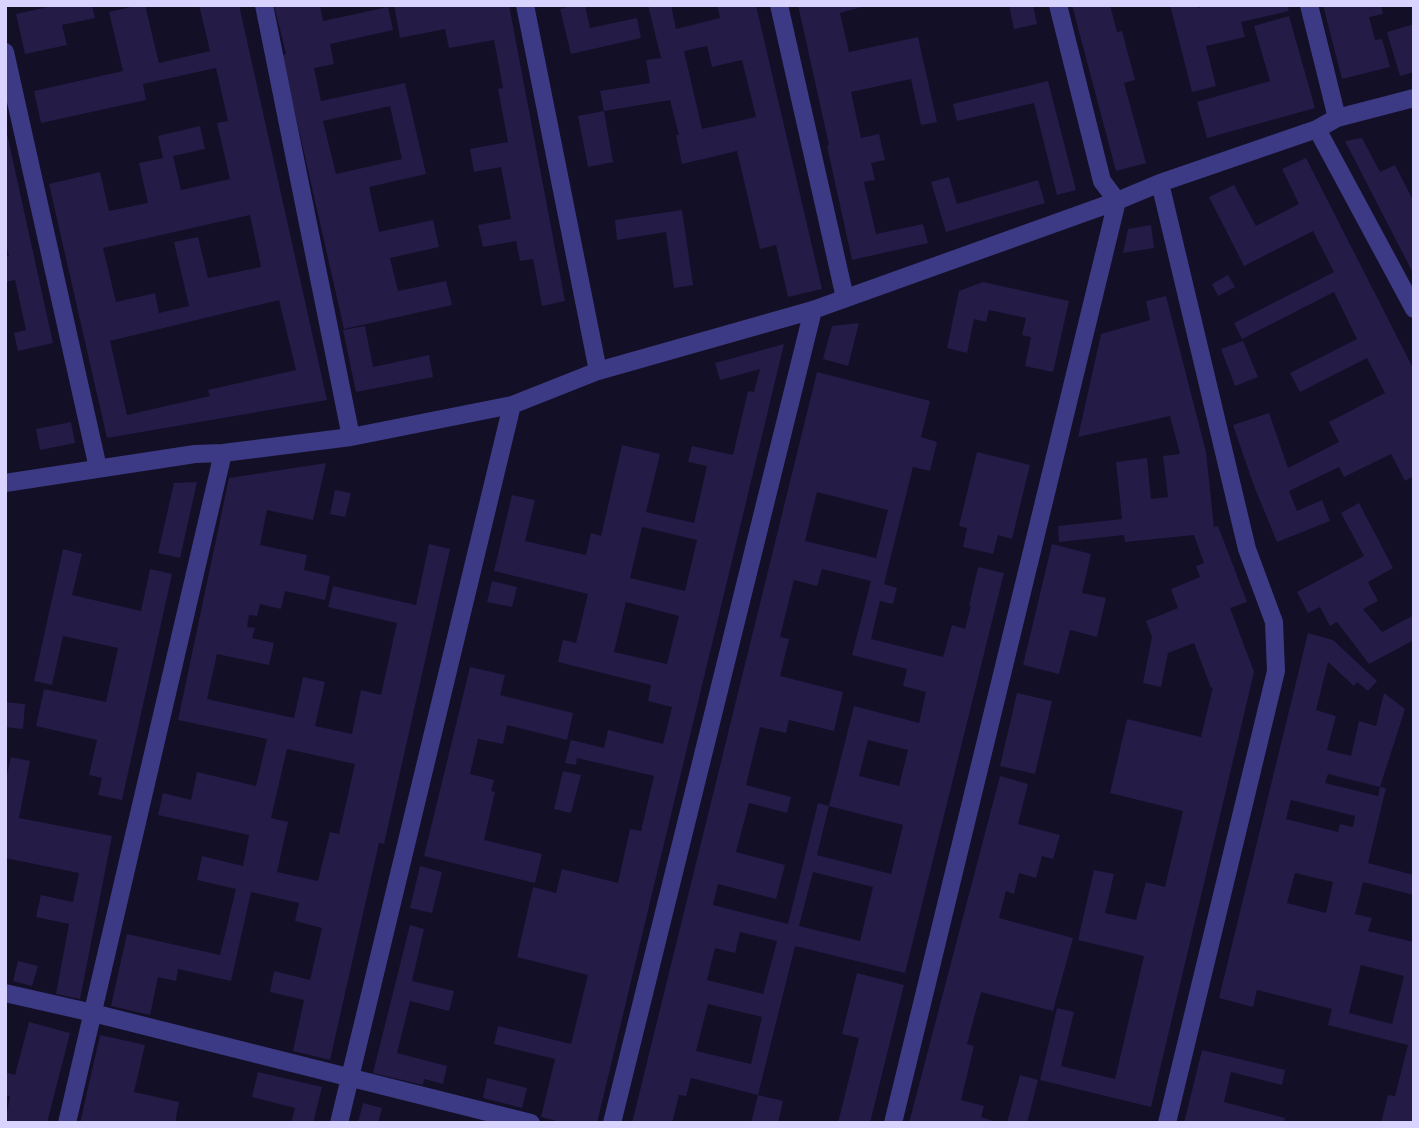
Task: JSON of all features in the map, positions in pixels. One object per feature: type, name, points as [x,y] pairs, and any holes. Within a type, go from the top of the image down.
[{"type":"street","points":[[264,5],[351,436]]},
{"type":"street","points":[[525,5],[598,371]]},
{"type":"street","points":[[779,5],[845,298]]},
{"type":"street","points":[[1058,5],[1102,181],[1117,201]]},
{"type":"street","points":[[1309,5],[1337,118]]},
{"type":"street","points":[[5,52],[98,468]]},
{"type":"street","points":[[5,483],[195,454],[223,453],[351,436],[512,405],[598,371],[813,310],[1117,201],[1160,183],[1317,129],[1337,118],[1414,98]]},
{"type":"street","points":[[1317,129],[1414,309]]},
{"type":"street","points":[[1160,183],[1247,549],[1274,622],[1276,671],[1167,1123]]},
{"type":"street","points":[[893,1123],[1117,201]]},
{"type":"street","points":[[612,1123],[813,310]]},
{"type":"street","points":[[339,1123],[512,405]]},
{"type":"street","points":[[67,1123],[223,453]]},
{"type":"street","points":[[5,993],[531,1123]]},
{"type":"building","points":[[57,5],[92,5],[95,18],[62,25],[67,45],[25,54],[16,14]]},
{"type":"building","points":[[145,5],[159,63],[210,51],[199,5],[239,5],[327,400],[107,438],[49,184],[100,172],[109,211],[148,203],[139,163],[163,158],[158,136],[200,126],[205,149],[173,156],[181,190],[230,179],[217,123],[228,121],[216,68],[143,84],[146,100],[41,123],[34,91],[123,71],[109,12]],"holes":[[[250,215],[261,267],[208,278],[198,237],[174,242],[189,306],[159,313],[155,293],[116,302],[103,248]],[[279,300],[296,370],[208,390],[210,396],[127,415],[110,341]]]},
{"type":"building","points":[[274,5],[320,5],[323,21],[388,7],[393,30],[330,44],[334,64],[314,68],[321,101],[405,83],[426,174],[369,187],[379,232],[433,220],[439,247],[390,258],[398,291],[446,281],[452,305],[344,329],[282,55],[286,54]],"holes":[[[390,106],[402,159],[336,174],[323,121]]]},
{"type":"building","points":[[394,5],[509,5],[565,301],[542,306],[533,259],[520,261],[516,241],[483,247],[478,225],[511,219],[501,167],[474,172],[470,149],[508,142],[498,89],[503,88],[494,40],[449,48],[445,29],[400,38]]},
{"type":"building","points":[[585,5],[590,28],[637,18],[641,38],[571,54],[560,9]]},
{"type":"building","points":[[648,5],[671,5],[676,29],[720,18],[717,5],[756,5],[822,289],[788,297],[776,245],[760,249],[737,151],[682,164],[676,135],[679,135],[670,100],[604,111],[600,91],[650,83],[646,60],[661,58]],"holes":[[[707,46],[712,67],[742,60],[756,117],[702,129],[684,51]]]},
{"type":"building","points":[[798,5],[869,5],[840,13],[849,52],[918,37],[937,122],[921,125],[911,79],[851,92],[861,138],[879,134],[885,160],[871,163],[875,180],[864,182],[876,234],[923,224],[928,243],[852,260]]},
{"type":"building","points":[[1009,5],[1033,5],[1037,24],[1014,29]]},
{"type":"building","points":[[1072,5],[1110,5],[1117,32],[1122,31],[1135,80],[1124,83],[1146,163],[1116,171]]},
{"type":"building","points":[[1170,5],[1197,5],[1198,8],[1208,5],[1287,5],[1289,11],[1241,22],[1245,37],[1206,46],[1216,86],[1192,92]]},
{"type":"building","points":[[1323,5],[1381,5],[1383,14],[1369,17],[1375,40],[1382,39],[1390,67],[1342,79]]},
{"type":"building","points":[[1289,16],[1315,108],[1207,138],[1197,102],[1270,81],[1254,26]]},
{"type":"building","points":[[1414,24],[1414,72],[1400,76],[1387,32]]},
{"type":"building","points":[[1048,81],[1076,190],[1057,195],[1034,103],[957,121],[953,104]]},
{"type":"building","points":[[604,111],[613,162],[588,167],[578,116]]},
{"type":"building","points":[[6,129],[53,343],[18,351],[14,333],[26,330],[15,280],[5,282],[5,257],[9,256],[5,241]]},
{"type":"building","points":[[1362,138],[1380,172],[1395,165],[1414,202],[1414,275],[1345,141]]},
{"type":"building","points":[[1306,158],[1414,370],[1414,476],[1405,481],[1391,454],[1344,477],[1339,467],[1289,491],[1297,511],[1322,500],[1330,521],[1277,542],[1233,425],[1269,413],[1288,468],[1339,442],[1329,422],[1385,393],[1367,358],[1300,392],[1290,373],[1357,339],[1334,292],[1242,339],[1234,323],[1334,272],[1313,231],[1244,266],[1209,197],[1234,185],[1256,226],[1299,204],[1282,169]]},
{"type":"building","points":[[949,177],[957,204],[1038,180],[1045,203],[946,232],[931,182]]},
{"type":"building","points":[[682,210],[693,285],[674,288],[666,232],[617,240],[615,220]]},
{"type":"building","points":[[1151,225],[1154,248],[1123,253],[1128,229]]},
{"type":"building","points":[[1228,275],[1235,287],[1218,296],[1212,284]]},
{"type":"building","points":[[983,282],[1069,301],[1053,372],[1025,366],[1031,337],[1022,335],[1026,318],[989,310],[986,322],[974,319],[967,353],[947,348],[959,291]]},
{"type":"building","points":[[1166,296],[1206,452],[1214,527],[1218,526],[1247,602],[1230,608],[1254,672],[1151,1107],[1040,1080],[1057,1008],[1074,1012],[1061,1066],[1115,1079],[1144,956],[1078,940],[1094,870],[1114,874],[1105,913],[1136,920],[1146,882],[1165,887],[1183,811],[1110,793],[1127,719],[1201,737],[1213,687],[1211,688],[1194,643],[1168,653],[1161,687],[1143,683],[1152,637],[1146,621],[1178,608],[1171,589],[1200,577],[1196,566],[1204,563],[1194,535],[1125,542],[1124,535],[1059,542],[1058,526],[1122,519],[1116,462],[1147,458],[1151,499],[1168,497],[1163,456],[1180,454],[1170,416],[1078,437],[1101,334],[1150,320],[1146,301]]},
{"type":"building","points":[[859,323],[848,366],[823,359],[832,326]]},
{"type":"building","points":[[365,326],[373,367],[429,355],[433,377],[356,392],[343,330]]},
{"type":"building","points":[[1243,341],[1258,377],[1235,386],[1221,349]]},
{"type":"building","points":[[784,344],[597,1123],[564,1123],[541,1117],[555,1059],[494,1044],[498,1026],[571,1044],[588,975],[517,957],[533,887],[556,893],[562,869],[618,883],[630,829],[641,831],[654,776],[577,758],[576,765],[565,763],[571,740],[604,748],[608,730],[663,744],[672,707],[648,701],[651,685],[558,662],[563,640],[576,643],[588,594],[494,571],[512,495],[535,500],[525,541],[586,555],[591,533],[601,536],[622,445],[660,454],[646,512],[694,523],[707,466],[688,462],[692,446],[733,455],[748,391],[754,392],[760,369],[720,380],[715,363]],"holes":[[[642,527],[697,540],[685,591],[630,578]],[[626,602],[679,616],[667,664],[614,652]]]},
{"type":"building","points":[[817,372],[930,401],[921,437],[937,442],[930,471],[913,467],[884,584],[897,588],[893,604],[880,601],[871,639],[943,657],[952,625],[965,629],[978,567],[1004,573],[905,973],[795,946],[758,1095],[691,1078],[686,1096],[679,1095],[672,1123],[632,1123]],"holes":[[[817,492],[888,510],[876,558],[805,541]],[[822,569],[871,581],[852,655],[907,669],[903,686],[926,692],[919,723],[854,706],[829,806],[818,803],[788,924],[713,905],[718,884],[776,899],[785,865],[736,852],[749,803],[787,813],[791,797],[746,785],[760,727],[786,733],[789,720],[834,731],[843,692],[780,676],[789,639],[780,637],[794,580],[817,586]],[[868,740],[908,750],[899,786],[859,776]],[[829,806],[903,825],[891,874],[817,855]],[[813,872],[873,887],[860,941],[799,926]],[[740,932],[777,941],[763,994],[707,980],[715,948],[735,953]],[[708,1004],[762,1017],[751,1064],[696,1051]]]},
{"type":"building","points":[[71,422],[75,443],[40,450],[36,429]]},
{"type":"building","points":[[977,452],[1030,465],[1012,539],[998,535],[993,554],[963,547],[967,528],[959,526]]},
{"type":"building","points":[[326,463],[313,520],[267,510],[260,545],[307,555],[304,570],[330,576],[325,600],[285,591],[281,609],[260,604],[257,616],[249,615],[247,627],[255,628],[252,638],[274,643],[269,665],[217,654],[207,699],[294,718],[303,677],[325,682],[315,726],[352,734],[361,690],[381,695],[397,623],[328,607],[333,586],[416,605],[429,544],[450,549],[384,844],[379,843],[330,1060],[293,1051],[304,1000],[270,992],[274,971],[310,980],[322,928],[295,921],[299,903],[251,892],[231,981],[178,969],[176,981],[158,977],[150,1015],[111,1006],[127,934],[220,955],[236,889],[197,880],[202,856],[243,866],[249,835],[158,815],[163,793],[191,800],[197,772],[256,786],[267,739],[178,720],[229,478]],"holes":[[[287,749],[355,764],[339,834],[330,832],[318,881],[277,872],[288,822],[271,818]]]},
{"type":"building","points":[[197,482],[180,558],[158,553],[174,483]]},
{"type":"building","points":[[335,490],[351,493],[345,517],[330,514]]},
{"type":"building","points":[[1359,503],[1393,568],[1368,582],[1378,601],[1363,609],[1382,632],[1414,615],[1414,640],[1369,664],[1337,622],[1330,626],[1320,607],[1308,613],[1297,592],[1364,556],[1341,513]]},
{"type":"building","points":[[1052,544],[1091,554],[1082,593],[1106,598],[1097,637],[1070,630],[1059,674],[1023,665]]},
{"type":"building","points":[[63,549],[82,554],[72,595],[141,611],[150,569],[172,574],[122,800],[98,795],[102,778],[89,775],[97,740],[36,726],[44,689],[106,702],[118,648],[63,636],[52,685],[34,681]]},
{"type":"building","points":[[492,581],[517,587],[512,607],[487,602]]},
{"type":"building","points":[[1308,633],[1333,640],[1377,681],[1368,691],[1357,682],[1354,686],[1328,662],[1316,710],[1336,716],[1327,750],[1351,756],[1359,721],[1376,726],[1384,693],[1405,709],[1380,787],[1386,788],[1368,863],[1414,875],[1414,895],[1363,882],[1355,914],[1372,918],[1368,931],[1414,942],[1414,1123],[1381,1123],[1388,1095],[1395,1096],[1408,1045],[1328,1025],[1332,1009],[1257,990],[1253,1007],[1219,998]],"holes":[[[1328,774],[1380,787],[1378,796],[1325,783]],[[1291,800],[1355,816],[1353,827],[1340,824],[1338,832],[1286,819]],[[1295,873],[1333,882],[1326,913],[1287,903]],[[1361,965],[1404,976],[1392,1024],[1349,1013]]]},
{"type":"building","points":[[470,667],[505,675],[500,695],[573,713],[567,740],[507,725],[503,744],[478,739],[470,774],[494,780],[491,791],[495,792],[484,840],[542,854],[535,883],[424,856]]},
{"type":"building","points":[[1017,693],[1052,701],[1035,774],[1000,766]]},
{"type":"building","points":[[5,702],[25,704],[23,729],[5,727]]},
{"type":"building","points":[[11,757],[30,761],[19,818],[112,836],[80,999],[56,994],[69,924],[36,917],[41,895],[73,902],[79,873],[5,858],[5,784]]},
{"type":"building","points":[[563,771],[581,775],[571,813],[554,809]]},
{"type":"building","points":[[1000,776],[1028,784],[1018,824],[1060,835],[1053,859],[1042,856],[1036,878],[1019,873],[1014,894],[1006,891],[999,918],[1073,938],[1053,1011],[981,992],[967,1044],[974,1046],[961,1100],[984,1106],[981,1117],[999,1123],[909,1123]]},
{"type":"building","points":[[420,866],[442,872],[432,913],[410,908]]},
{"type":"building","points":[[410,925],[424,929],[412,981],[454,991],[449,1011],[410,1001],[397,1053],[447,1066],[443,1084],[424,1079],[423,1085],[373,1073]]},
{"type":"building","points":[[18,961],[38,966],[32,986],[13,981]]},
{"type":"building","points":[[857,973],[904,985],[870,1123],[838,1123],[859,1038],[842,1034]]},
{"type":"building","points":[[29,1022],[70,1033],[47,1123],[5,1123],[10,1096],[5,1095],[5,1072],[15,1075]]},
{"type":"building","points":[[100,1035],[145,1045],[134,1092],[179,1102],[175,1123],[80,1123]]},
{"type":"building","points":[[1202,1050],[1285,1070],[1282,1085],[1231,1072],[1224,1102],[1285,1118],[1284,1123],[1184,1123]]},
{"type":"building","points":[[258,1072],[322,1087],[313,1123],[291,1123],[295,1108],[252,1097]]},
{"type":"building","points":[[1020,1075],[1038,1080],[1027,1123],[1007,1123]]},
{"type":"building","points":[[487,1078],[527,1088],[522,1108],[483,1098]]},
{"type":"building","points":[[758,1095],[783,1101],[778,1123],[751,1123]]},
{"type":"building","points":[[363,1103],[382,1108],[378,1123],[358,1123]]}]
